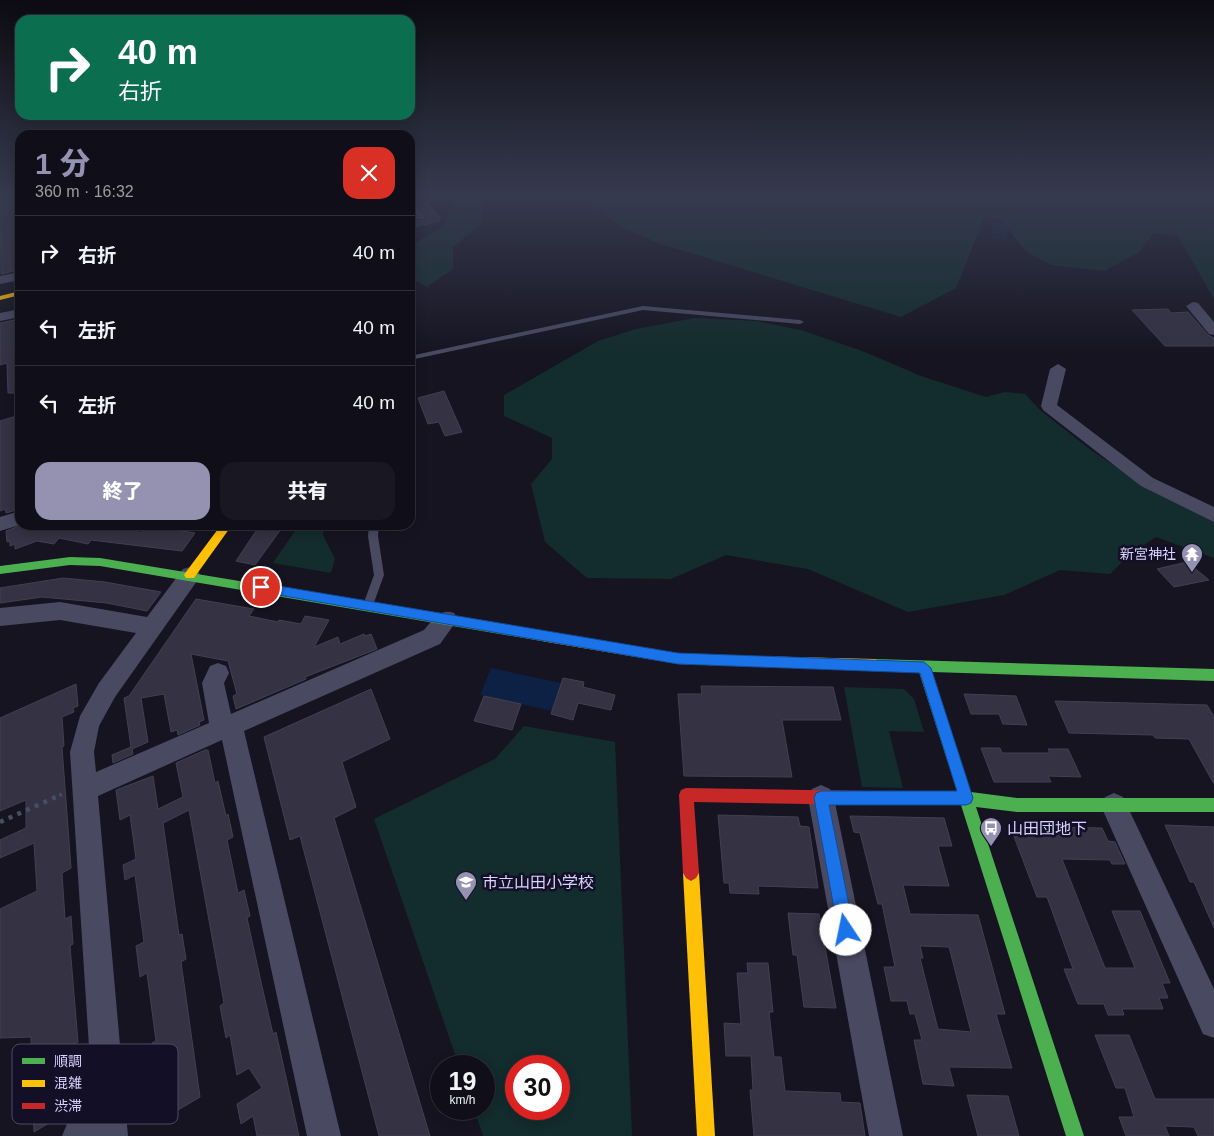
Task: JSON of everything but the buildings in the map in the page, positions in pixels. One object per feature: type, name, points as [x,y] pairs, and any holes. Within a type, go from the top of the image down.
[{"type":"street","points":[[0,280],[15,277]]},
{"type":"street","points":[[0,298],[15,294]]},
{"type":"street","points":[[1193,306],[1214,331]]},
{"type":"street","points":[[0,318],[15,314]]},
{"type":"street","points":[[1058,369],[1049,406],[1111,456],[1147,482],[1210,510]]},
{"type":"street","points":[[0,524],[15,520]]},
{"type":"street","points":[[102,1044],[78,789],[82,752],[88,724],[107,690],[223,530]]},
{"type":"street","points":[[0,570],[70,561],[100,562],[368,605],[678,659],[924,668],[1214,675]]},
{"type":"street","points":[[0,617],[60,611],[151,627]]},
{"type":"street","points":[[78,789],[432,637],[447,619]]},
{"type":"street","points":[[924,668],[1075,1136]]},
{"type":"street","points":[[218,673],[213,683],[226,727],[324,1136]]},
{"type":"street","points":[[706,1136],[686,795],[821,798],[966,798],[1017,805],[1214,805]]},
{"type":"street","points":[[821,798],[886,1136]]},
{"type":"street","points":[[1114,806],[1214,1023]]},
{"type":"street","points":[[79,1136],[110,1127]]},
{"type":"lane","points":[[415,357],[643,308],[800,322]]},
{"type":"lane","points":[[368,605],[379,575],[374,530]]},
{"type":"path","points":[[0,822],[78,789]]},
{"type":"green space","points":[[415,248],[453,248],[453,269],[427,287],[415,281]]},
{"type":"green space","points":[[674,248],[972,248],[956,288],[901,317]]},
{"type":"green space","points":[[1023,248],[1142,248],[1138,253],[1104,271],[1051,265]]},
{"type":"green space","points":[[1185,248],[1214,248],[1214,299]]},
{"type":"green space","points":[[695,318],[757,321],[804,331],[865,352],[921,376],[986,397],[1005,392],[1025,394],[1040,410],[1091,450],[1136,480],[1184,502],[1214,522],[1214,558],[1156,537],[1130,554],[1110,574],[1060,570],[1004,595],[908,612],[808,569],[726,555],[671,579],[587,578],[545,542],[531,484],[552,459],[552,438],[504,416],[504,395],[598,341],[636,329]]},
{"type":"green space","points":[[296,530],[324,530],[323,535],[335,559],[331,573],[273,563]]},
{"type":"green space","points":[[844,687],[904,689],[914,699],[924,732],[889,731],[903,788],[862,787]]},
{"type":"green space","points":[[524,726],[615,742],[632,1136],[483,1136],[478,1120],[495,1120],[495,1055],[455,1055],[374,819],[495,759]]},
{"type":"water","points":[[491,668],[561,683],[552,711],[480,695]]},
{"type":"traffic: fast","points":[[0,570],[70,561],[100,562],[547,637]]},
{"type":"traffic: fast","points":[[875,665],[1214,675]]},
{"type":"traffic: fast","points":[[924,668],[1075,1136]]},
{"type":"traffic: fast","points":[[868,798],[966,798],[1017,805],[1214,805]]},
{"type":"traffic: slow","points":[[0,298],[15,294]]},
{"type":"traffic: slow","points":[[190,575],[223,530]]},
{"type":"traffic: slow","points":[[547,637],[678,659],[875,665]]},
{"type":"traffic: slow","points":[[691,873],[706,1136]]},
{"type":"traffic: jam","points":[[691,873],[686,795],[868,798]]},
{"type":"place","name":"新宮神社","points":[[1192,573]]},
{"type":"place","name":"山田団地下","points":[[991,847]]},
{"type":"place","name":"市立山田小学校","points":[[466,901]]},
{"type":"route","points":[[261,587],[678,659],[924,668],[966,798],[821,798],[846,930]]}]
